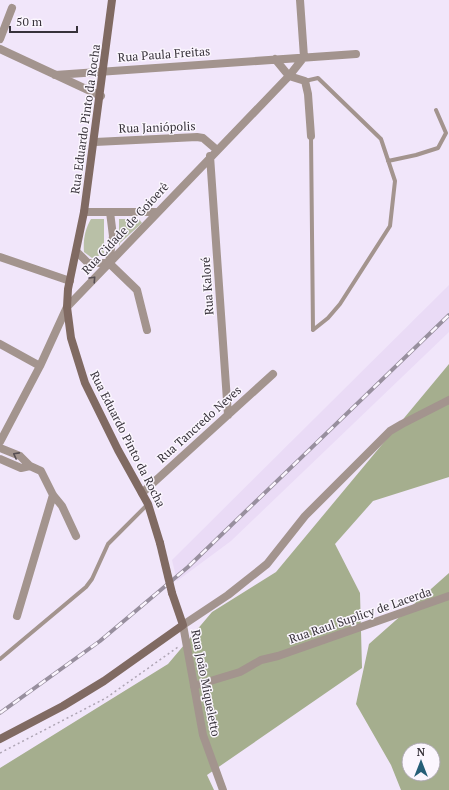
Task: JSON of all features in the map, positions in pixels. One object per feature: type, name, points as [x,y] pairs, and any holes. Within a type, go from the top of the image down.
[{"type":"main road","name":"Rua Eduardo Pinto da Rocha","points":[[112,0],[101,96],[84,212],[70,281],[67,307],[74,348],[85,383],[148,504],[160,543],[172,593],[183,625]]},
{"type":"main road","points":[[0,739],[62,706],[104,681],[183,625]]},
{"type":"street","points":[[300,0],[304,57]]},
{"type":"street","points":[[0,39],[12,8]]},
{"type":"street","points":[[0,49],[101,96]]},
{"type":"street","name":"Rua Paula Freitas","points":[[55,75],[104,70],[356,54]]},
{"type":"street","name":"Rua Cidade de Goioerê","points":[[1,439],[40,366],[67,307],[156,212],[289,76],[304,57]]},
{"type":"street","points":[[275,59],[289,76],[305,81],[308,94],[311,136]]},
{"type":"street","name":"Rua Janiópolis","points":[[94,142],[197,137],[203,138],[217,150]]},
{"type":"street","name":"Rua Kaloré","points":[[210,156],[228,415]]},
{"type":"street","points":[[84,212],[156,212]]},
{"type":"street","points":[[109,263],[113,236],[110,212]]},
{"type":"street","points":[[77,252],[88,263],[109,263],[138,290],[147,330]]},
{"type":"street","points":[[0,257],[70,281]]},
{"type":"street","points":[[0,344],[40,366]]},
{"type":"street","name":"Rua Tancredo Neves","points":[[142,492],[273,374]]},
{"type":"street","points":[[183,625],[228,595],[267,564],[305,516],[390,431],[449,400]]},
{"type":"street","points":[[0,448],[20,456],[30,466],[41,471],[53,495],[62,506],[76,536]]},
{"type":"street","points":[[0,459],[21,468],[30,466]]},
{"type":"street","points":[[17,616],[53,495]]},
{"type":"street","name":"Rua Raul Suplicy de Lacerda","points":[[194,686],[221,677],[237,668],[270,662],[278,656],[449,596]]},
{"type":"street","name":"Rua João Miqueletto","points":[[183,625],[203,735],[223,790]]},
{"type":"lane","points":[[305,81],[318,78],[381,139],[395,181],[390,226],[340,304],[328,318],[313,330],[311,136]]},
{"type":"lane","points":[[388,161],[416,155],[438,148],[446,133],[436,110]]},
{"type":"lane","points":[[0,659],[86,587],[92,579],[108,544],[148,504]]},
{"type":"path","points":[[0,753],[106,698],[181,644]]},
{"type":"shaded area","points":[[449,285],[449,332],[231,541],[177,581],[172,560]]},
{"type":"green space","points":[[91,219],[104,219],[104,254],[92,258],[84,252],[84,239]]},
{"type":"green space","points":[[119,219],[139,219],[142,223],[120,243],[119,247]]},
{"type":"green space","points":[[449,364],[449,477],[373,501],[335,544],[360,593],[362,668],[207,775],[214,790],[0,790],[0,768],[168,664],[212,612],[276,572]]},
{"type":"green space","points":[[449,573],[449,790],[401,790],[391,765],[356,704],[369,644]]},
{"type":"railway","points":[[0,713],[100,641],[188,567],[449,315]]}]
